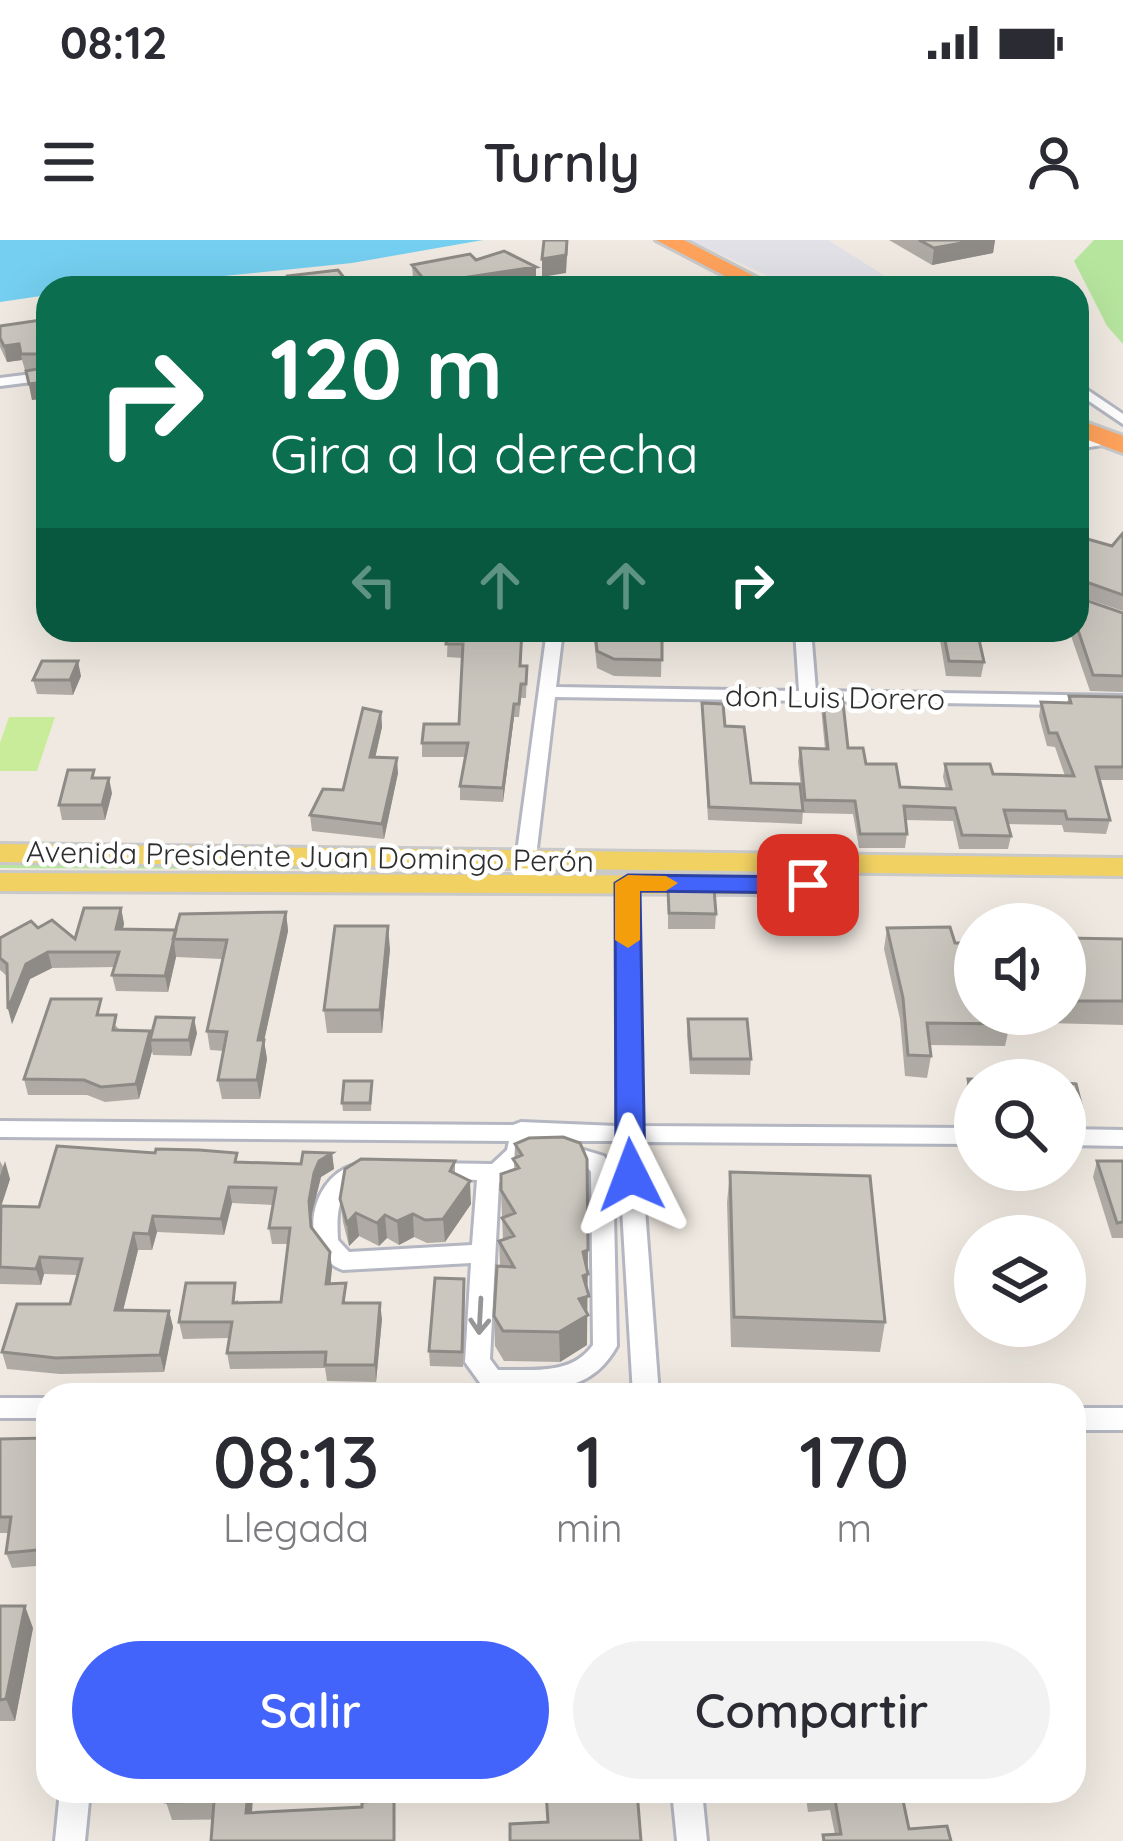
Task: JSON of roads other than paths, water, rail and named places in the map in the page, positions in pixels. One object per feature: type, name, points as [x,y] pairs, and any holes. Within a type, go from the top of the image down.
[{"type":"highway","points":[[647,240],[714,276]]},
{"type":"highway","points":[[668,240],[742,276]]},
{"type":"highway","points":[[1095,435],[1117,410]]},
{"type":"main road","name":"Avenida Presidente Juan Domingo Perón","points":[[0,853],[524,870],[628,883],[1123,889]]},
{"type":"main road","name":"Avenida Presidente Juan Domingo Perón","points":[[0,882],[524,870],[1123,867]]},
{"type":"street","points":[[0,382],[36,378]]},
{"type":"street","points":[[1089,383],[1117,410]]},
{"type":"street","points":[[1089,394],[1117,410]]},
{"type":"street","points":[[524,870],[554,642]]},
{"type":"street","points":[[804,642],[808,696]]},
{"type":"street","name":"don Luis Dorero","points":[[548,692],[1123,701]]},
{"type":"street","points":[[628,883],[628,1131],[645,1383]]},
{"type":"street","points":[[0,1129],[521,1130],[561,1142],[596,1162],[602,1172],[605,1346],[596,1365],[581,1375],[492,1380],[477,1362],[488,1180],[515,1156],[561,1142],[628,1131],[954,1136]]},
{"type":"street","points":[[515,1156],[521,1130]]},
{"type":"street","points":[[1086,1137],[1123,1138]]},
{"type":"street","points":[[484,1253],[343,1261],[326,1243],[325,1230],[333,1185],[358,1171],[494,1172]]},
{"type":"street","points":[[0,1408],[36,1408]]},
{"type":"street","points":[[1086,1419],[1123,1419]]},
{"type":"street","points":[[70,1841],[74,1803]]},
{"type":"street","points":[[688,1803],[692,1841]]},
{"type":"water","points":[[0,240],[483,240],[352,263],[225,276],[36,276],[36,297],[0,302]]}]
